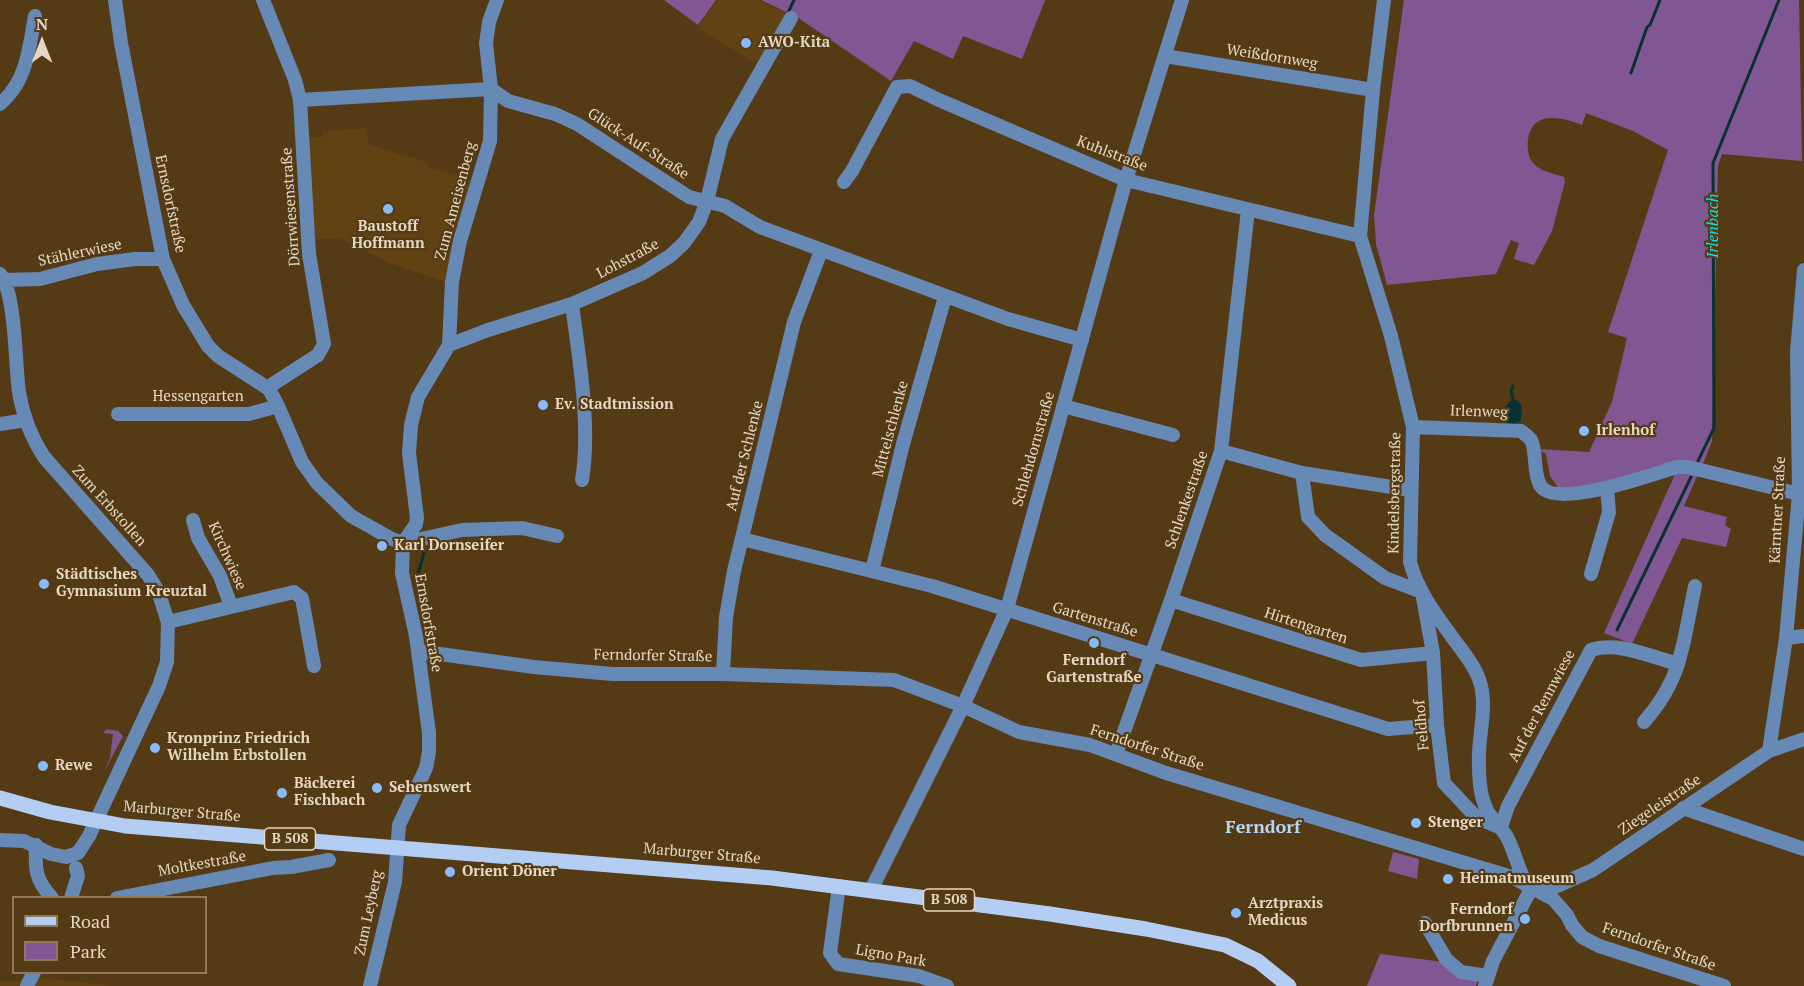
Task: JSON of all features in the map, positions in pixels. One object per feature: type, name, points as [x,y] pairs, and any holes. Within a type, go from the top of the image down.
[{"type":"main road","name":"Marburger Straße","points":[[0,798],[50,812],[97,821],[229,835],[634,866],[839,886],[1050,914],[1198,938],[1225,945],[1246,953],[1289,986]]},
{"type":"street","name":"Ernsdorfstraße","points":[[115,0],[121,43],[163,259],[183,305],[208,346],[218,356],[269,389],[302,462],[317,483],[351,516],[392,540],[403,543],[402,573],[414,624],[429,733],[429,752],[426,768],[399,825],[396,847]]},
{"type":"street","name":"Dörrwiesenstraße","points":[[263,0],[295,80],[300,100],[309,254],[324,344],[318,355],[273,384],[269,389]]},
{"type":"street","name":"Zum Ameisenberg","points":[[403,543],[416,524],[417,518],[409,453],[412,415],[418,397],[449,345],[452,282],[460,241],[490,141],[491,89],[486,43],[489,22],[497,0]]},
{"type":"street","name":"Schlehdornstraße","points":[[871,890],[963,705],[1007,609],[1126,180],[1182,0]]},
{"type":"street","name":"Kindelsbergstraße","points":[[1384,0],[1373,90],[1360,236],[1391,336],[1413,426],[1410,562],[1414,577],[1422,592],[1470,661],[1479,680],[1483,703],[1479,764],[1482,797],[1488,812],[1501,827],[1515,856],[1519,872],[1531,889]]},
{"type":"street","points":[[0,104],[10,96],[22,77],[28,60],[35,16]]},
{"type":"street","name":"Lohstraße","points":[[449,345],[488,330],[572,304],[643,273],[670,256],[684,243],[699,222],[707,201],[722,140],[791,18]]},
{"type":"street","name":"Weißdornweg","points":[[1165,56],[1373,90]]},
{"type":"street","name":"Kuhlstraße","points":[[844,182],[897,87],[910,86],[1126,180],[1360,236]]},
{"type":"street","points":[[300,100],[491,89]]},
{"type":"street","name":"Glück-Auf-Straße","points":[[491,89],[508,100],[555,114],[577,124],[689,197],[725,206],[760,228],[1008,319],[1082,340]]},
{"type":"street","name":"Schlenkestraße","points":[[1116,754],[1221,451],[1248,210]]},
{"type":"street","name":"Auf der Schlenke","points":[[723,674],[726,617],[734,571],[794,322],[821,251]]},
{"type":"street","name":"Stählerwiese","points":[[2,277],[40,279],[97,264],[135,259],[163,259]]},
{"type":"street","name":"Kärntner Straße","points":[[1769,751],[1786,638],[1801,494],[1800,350],[1804,270]]},
{"type":"street","name":"Zum Erbstollen","points":[[2,277],[10,303],[19,394],[30,435],[44,457],[148,575],[158,591],[168,622],[166,662],[159,686],[97,821]]},
{"type":"street","name":"Mittelschlenke","points":[[872,572],[903,444],[945,297]]},
{"type":"street","points":[[572,304],[582,381],[585,463],[582,480]]},
{"type":"street","name":"Hessengarten","points":[[118,414],[249,414],[278,406]]},
{"type":"street","points":[[1063,406],[1173,435]]},
{"type":"street","points":[[0,424],[26,420]]},
{"type":"street","name":"Irlenweg","points":[[1413,426],[1521,431],[1532,441],[1540,486],[1546,492],[1559,494],[1608,488],[1677,467],[1688,467],[1801,494]]},
{"type":"street","points":[[1221,451],[1302,473],[1411,490]]},
{"type":"street","points":[[1302,473],[1308,517],[1325,535],[1385,578],[1422,592]]},
{"type":"street","points":[[1591,574],[1609,512],[1608,488]]},
{"type":"street","name":"Kirchwiese","points":[[193,520],[198,538],[220,576],[231,606]]},
{"type":"street","points":[[403,543],[462,530],[522,528],[557,536]]},
{"type":"street","name":"Gartenstraße","points":[[742,539],[932,586],[1388,729],[1437,725]]},
{"type":"street","points":[[1644,722],[1671,683],[1684,640],[1695,586]]},
{"type":"street","name":"Kirchwiese","points":[[168,622],[294,592],[302,598],[314,666]]},
{"type":"street","name":"Feldhof","points":[[1422,592],[1433,653],[1437,725],[1444,783],[1477,818],[1501,827]]},
{"type":"street","name":"Hirtengarten","points":[[1171,600],[1361,660],[1433,653]]},
{"type":"street","points":[[1786,638],[1804,636]]},
{"type":"street","name":"Auf der Rennwiese","points":[[1501,827],[1508,806],[1591,650],[1603,646],[1622,649],[1677,664]]},
{"type":"street","name":"Ferndorfer Straße","points":[[417,651],[534,667],[612,674],[723,674],[894,680],[963,705],[1019,732],[1090,745],[1166,773],[1512,877],[1553,899],[1582,937],[1599,946],[1698,982],[1724,986]]},
{"type":"street","name":"Ziegeleistraße","points":[[1531,889],[1548,890],[1593,870],[1769,751],[1804,740]]},
{"type":"street","points":[[1683,808],[1804,849]]},
{"type":"street","points":[[0,840],[24,841],[59,856],[73,855],[81,849],[97,821]]},
{"type":"street","points":[[36,845],[37,875],[40,885],[51,896]]},
{"type":"street","name":"Zum Leyberg","points":[[370,986],[394,882],[396,847]]},
{"type":"street","name":"Moltkestraße","points":[[122,896],[329,860]]},
{"type":"street","points":[[71,896],[78,876],[76,868]]},
{"type":"street","name":"Ligno Park","points":[[839,886],[830,952],[838,964],[919,976],[947,986]]},
{"type":"street","points":[[1425,923],[1446,959],[1461,972],[1486,981],[1499,948],[1531,889]]},
{"type":"shaded area","name":"AWO-Kita","points":[[718,0],[758,0],[787,13],[761,58],[752,61],[697,28]]},
{"type":"shaded area","name":"Baustoff Hoffmann","points":[[367,128],[368,144],[429,163],[428,167],[472,180],[446,282],[387,262],[340,238],[315,240],[308,138],[323,137],[323,131]]},
{"type":"shaded area","points":[[24,977],[112,986],[0,986],[0,982],[20,981]]},
{"type":"green space","points":[[664,0],[716,0],[698,25]]},
{"type":"green space","points":[[761,0],[1045,0],[1022,59],[963,36],[953,59],[914,41],[891,81],[797,17]]},
{"type":"green space","points":[[1404,0],[1799,0],[1802,161],[1722,154],[1718,166],[1712,441],[1702,466],[1602,486],[1559,489],[1550,476],[1546,454],[1537,449],[1589,452],[1612,402],[1627,338],[1608,332],[1668,150],[1633,131],[1586,113],[1582,125],[1557,118],[1541,120],[1531,130],[1528,143],[1530,158],[1539,168],[1564,177],[1565,182],[1552,231],[1534,265],[1514,259],[1519,243],[1511,240],[1496,274],[1387,285],[1376,244],[1374,215]]},
{"type":"green space","points":[[1676,472],[1698,474],[1684,506],[1727,517],[1725,525],[1731,529],[1726,547],[1682,538],[1632,644],[1604,633]]},
{"type":"green space","points":[[107,729],[118,731],[123,736],[104,772],[110,758],[113,734],[103,733]]},
{"type":"green space","points":[[1393,852],[1419,859],[1417,879],[1388,871]]},
{"type":"green space","points":[[1380,954],[1444,962],[1478,979],[1476,986],[1367,986]]},
{"type":"water","points":[[1513,399],[1522,406],[1521,421],[1513,424],[1504,422],[1503,415],[1506,406]]},
{"type":"waterway","points":[[787,15],[794,0]]},
{"type":"waterway","points":[[1631,73],[1647,27],[1650,25],[1660,0]]},
{"type":"waterway","name":"Irlenbach","points":[[1698,461],[1714,428],[1713,163],[1779,0]]},
{"type":"waterway","points":[[1513,386],[1511,392],[1513,399]]},
{"type":"waterway","name":"Irlenbach","points":[[1617,630],[1691,477]]},
{"type":"waterway","points":[[425,550],[418,573],[421,584],[420,598],[428,613]]},
{"type":"place","name":"AWO-Kita","points":[[746,43]]},
{"type":"place","name":"Baustoff Hoffmann","points":[[388,209]]},
{"type":"place","name":"Ev. Stadtmission","points":[[543,405]]},
{"type":"place","name":"Irlenhof","points":[[1584,431]]},
{"type":"place","name":"Karl Dornseifer","points":[[382,546]]},
{"type":"place","name":"Städtisches Gymnasium Kreuztal","points":[[44,584]]},
{"type":"place","name":"Ferndorf Gartenstraße","points":[[1094,643]]},
{"type":"place","name":"Kronprinz Friedrich Wilhelm Erbstollen","points":[[155,748]]},
{"type":"place","name":"Rewe","points":[[43,766]]},
{"type":"place","name":"Sehenswert","points":[[377,788]]},
{"type":"place","name":"Bäckerei Fischbach","points":[[282,793]]},
{"type":"place","name":"Stenger","points":[[1416,823]]},
{"type":"place","name":"Orient Döner","points":[[450,872]]},
{"type":"place","name":"Heimatmuseum","points":[[1448,879]]},
{"type":"place","name":"Arztpraxis Medicus","points":[[1236,913]]},
{"type":"place","name":"Ferndorf Dorfbrunnen","points":[[1525,919]]},
{"type":"district","name":"Ferndorf","points":[[1263,828]]}]
